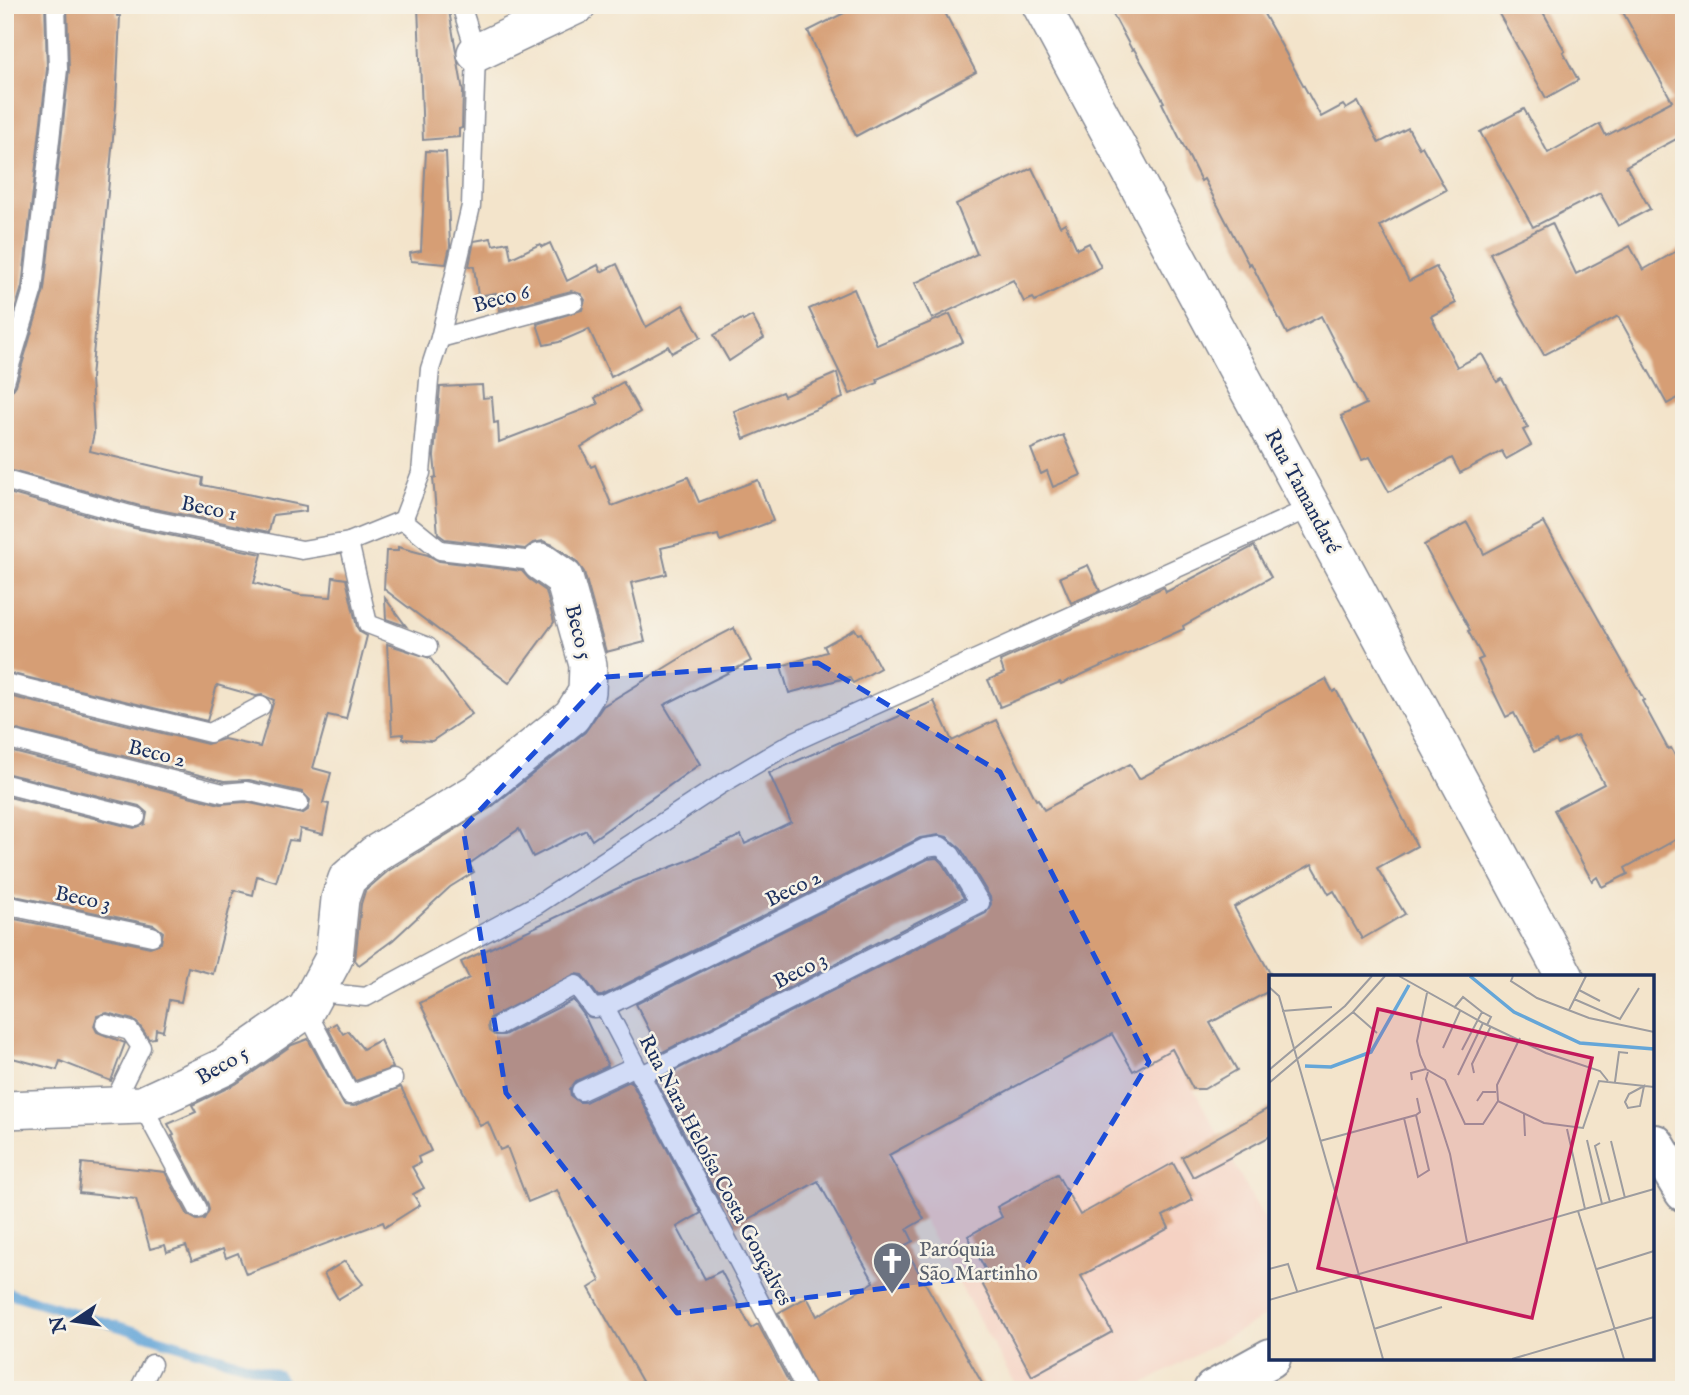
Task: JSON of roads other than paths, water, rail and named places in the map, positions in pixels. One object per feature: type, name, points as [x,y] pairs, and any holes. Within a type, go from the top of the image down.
[{"type":"street","points":[[476,53],[577,5]]},
{"type":"street","name":"Rua Tamandaré","points":[[1041,5],[1564,975]]},
{"type":"street","name":"Beco 5","points":[[5,1110],[127,1106],[224,1068],[312,1001],[334,958],[340,899],[347,879],[375,854],[477,792],[572,716],[587,692],[588,665],[564,578],[541,562]]},
{"type":"street","points":[[1661,1139],[1684,1192]]},
{"type":"street","points":[[1213,1390],[1269,1359]]},
{"type":"lane","points":[[5,382],[33,289],[58,69],[56,5]]},
{"type":"lane","points":[[403,520],[421,473],[430,369],[440,338],[471,206],[476,53],[461,5]]},
{"type":"lane","name":"Beco 6","points":[[440,338],[574,302]]},
{"type":"lane","name":"Beco 1","points":[[5,480],[137,517],[302,550],[349,541],[403,520]]},
{"type":"lane","points":[[393,1079],[350,1095],[312,1001],[366,997],[538,904],[720,785],[794,741],[1312,507]]},
{"type":"lane","name":"Beco 5","points":[[403,520],[440,550],[541,562]]},
{"type":"lane","points":[[349,541],[368,624],[428,647]]},
{"type":"lane","points":[[5,683],[209,733],[261,706]]},
{"type":"lane","name":"Beco 2","points":[[5,738],[223,793],[246,791],[299,803]]},
{"type":"lane","points":[[5,784],[136,817]]},
{"type":"lane","name":"Beco 2","points":[[605,1007],[925,848],[940,846],[951,855],[981,903]]},
{"type":"lane","name":"Beco 3","points":[[581,1091],[638,1071],[981,903]]},
{"type":"lane","name":"Beco 3","points":[[5,905],[152,936]]},
{"type":"lane","name":"Rua Nara Heloísa Costa Gonçalves","points":[[499,1025],[576,985],[593,1008],[605,1007],[806,1390]]},
{"type":"lane","points":[[105,1024],[130,1031],[141,1047],[127,1106],[198,1209]]},
{"type":"lane","points":[[139,1390],[152,1364]]},
{"type":"waterway","points":[[5,1292],[278,1375],[288,1390]]},
{"type":"place","name":"Paróquia São Martinho","points":[[892,1295]]}]
